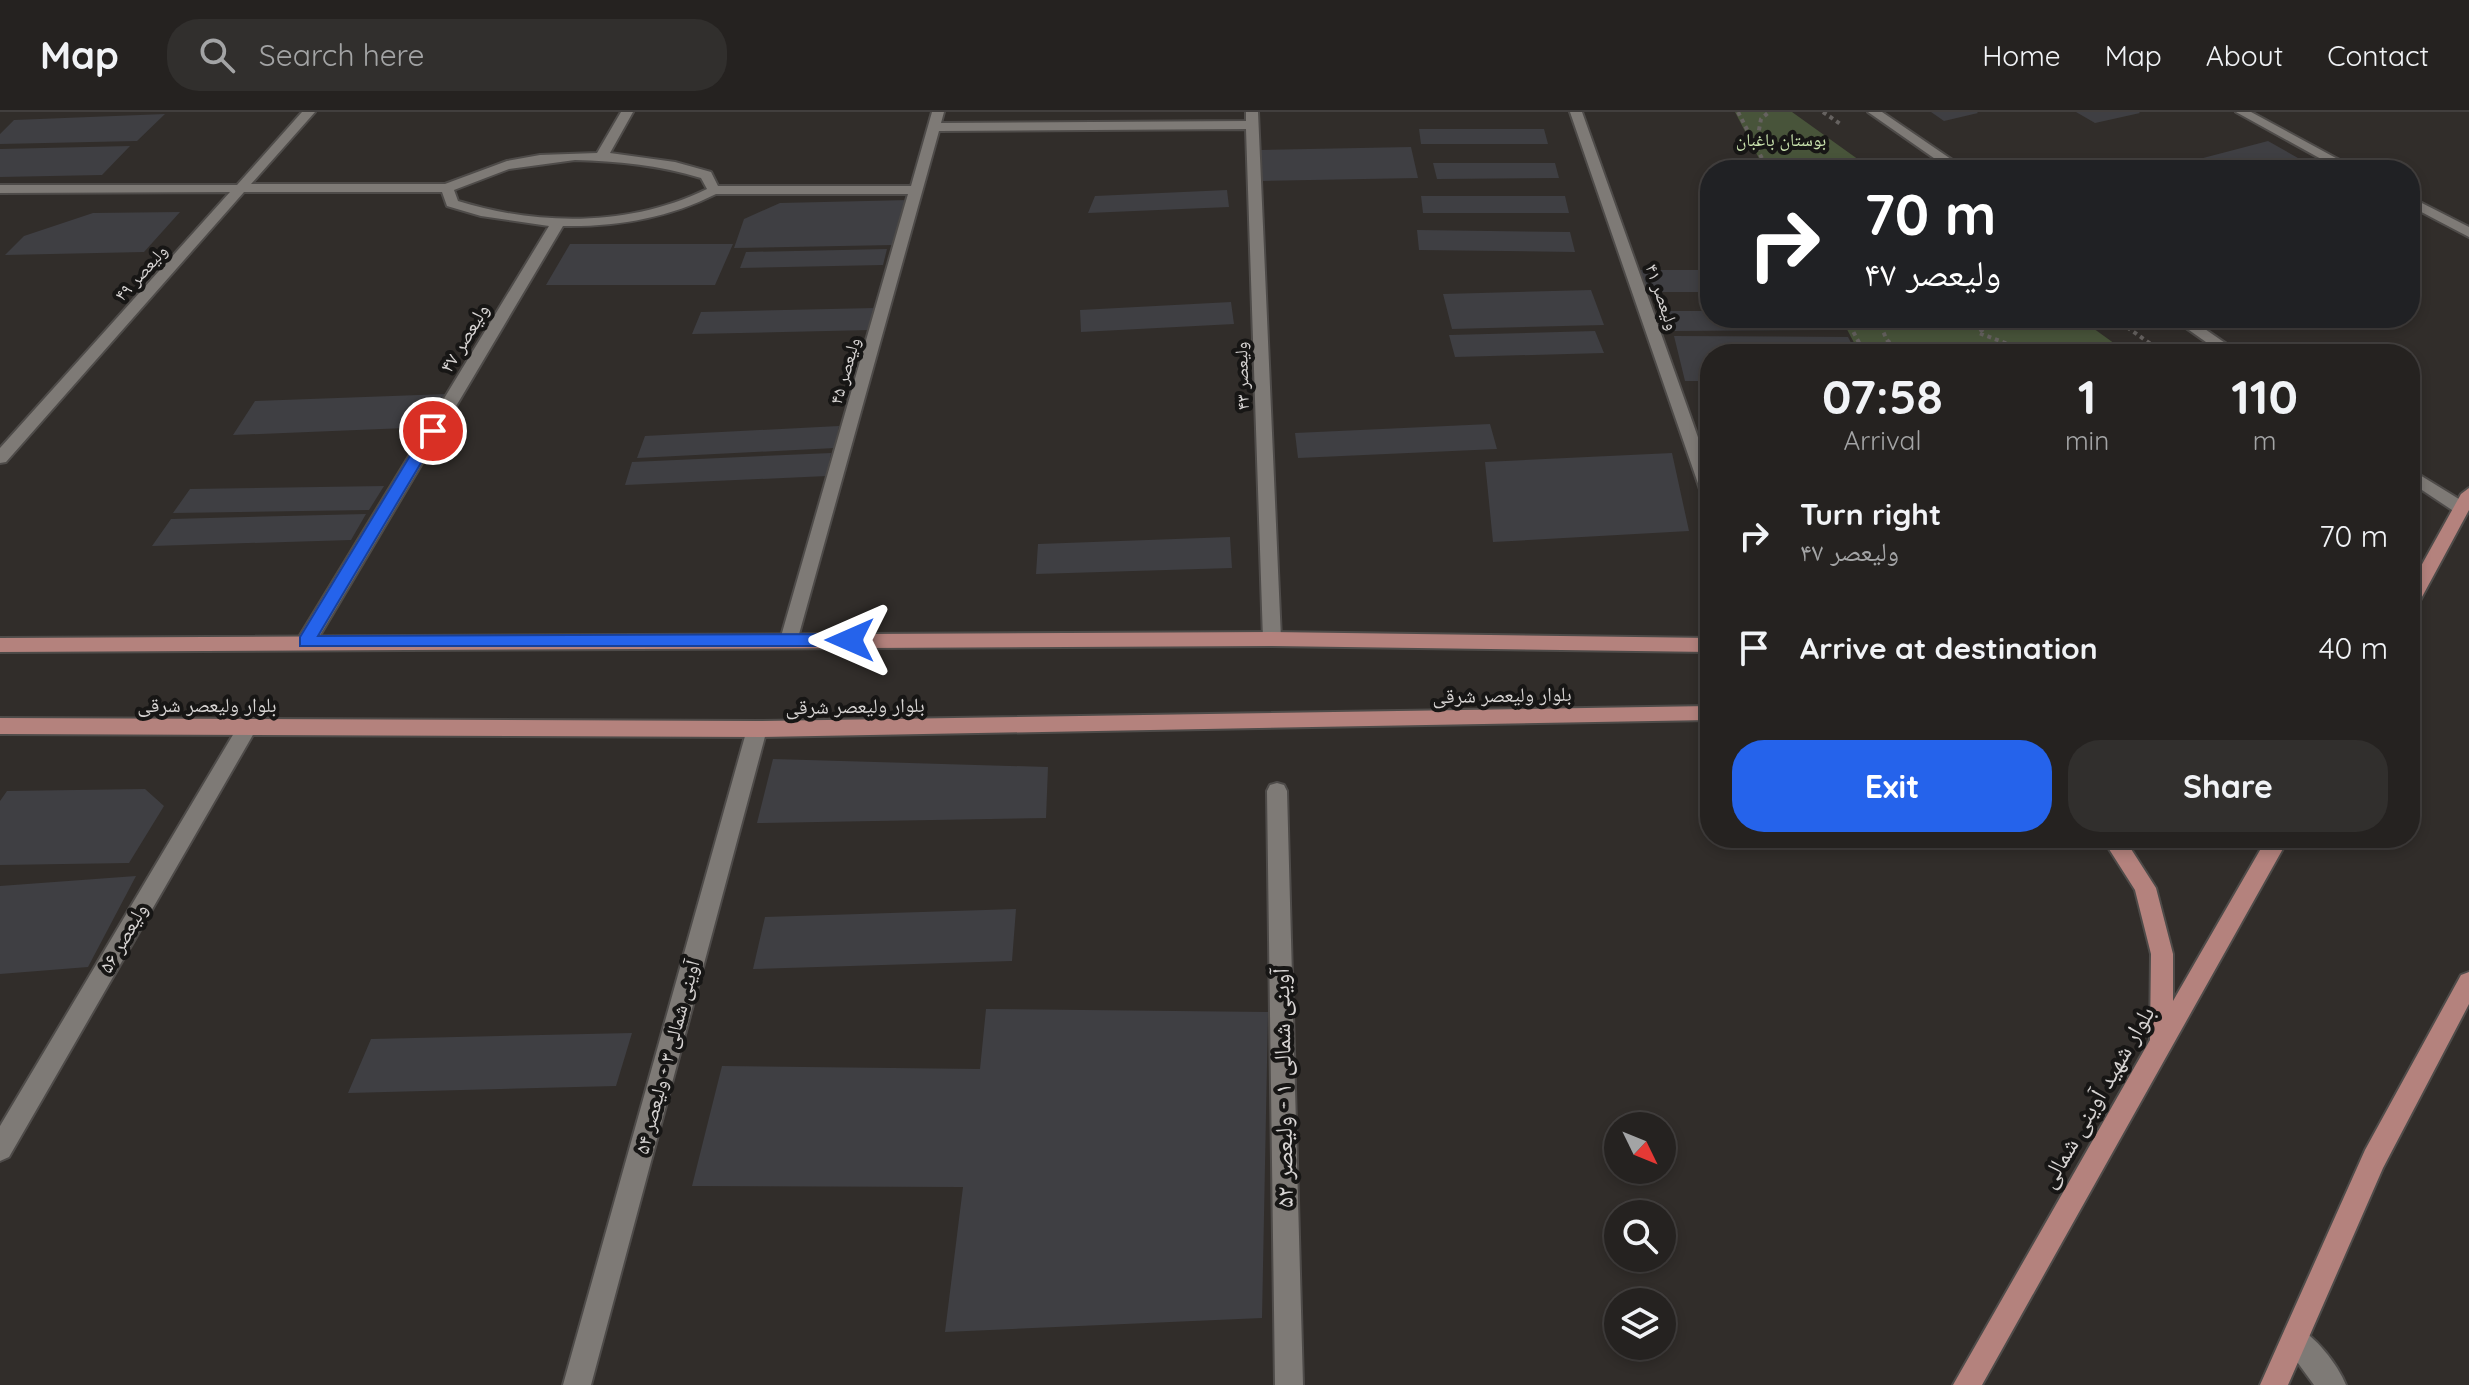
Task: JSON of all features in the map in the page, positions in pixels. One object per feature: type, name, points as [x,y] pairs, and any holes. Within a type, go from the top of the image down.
[{"type":"main road","points":[[2420,584],[2465,501]]},
{"type":"main road","points":[[0,645],[1272,639],[1700,645]]},
{"type":"main road","name":"بلوار ولیعصر شرقی","points":[[0,726],[757,729],[1700,713]]},
{"type":"main road","points":[[2119,848],[2145,888],[2162,954],[2161,1042]]},
{"type":"main road","name":"بلوار شهید آوینی شمالی","points":[[1967,1385],[2272,848]]},
{"type":"main road","points":[[2274,1385],[2374,1159],[2469,982]]},
{"type":"street","name":"ولیعصر ۴۹","points":[[0,458],[309,112]]},
{"type":"street","points":[[600,159],[627,112]]},
{"type":"street","name":"ولیعصر ۴۱","points":[[1576,112],[1700,466]]},
{"type":"street","points":[[1874,112],[1945,160]]},
{"type":"street","points":[[2242,112],[2332,160]]},
{"type":"street","points":[[936,120],[1252,119]]},
{"type":"street","name":"ولیعصر ۴۳","points":[[1252,119],[1272,639]]},
{"type":"street","name":"ولیعصر ۴۵","points":[[789,640],[936,120]]},
{"type":"street","points":[[0,189],[447,188],[474,173],[510,165],[600,159],[681,166],[706,175],[714,190]]},
{"type":"street","points":[[447,188],[452,203],[476,212],[560,220],[655,214],[690,205],[714,190],[916,190]]},
{"type":"street","points":[[2420,206],[2469,233]]},
{"type":"street","name":"ولیعصر ۴۷","points":[[306,642],[560,220]]},
{"type":"street","points":[[2194,328],[2218,344]]},
{"type":"street","points":[[2420,479],[2465,501]]},
{"type":"street","name":"ولیعصر ۵۶","points":[[0,1149],[247,728]]},
{"type":"street","name":"آوینی شمالی ۳ - ولیعصر ۵۴","points":[[577,1385],[757,729]]},
{"type":"street","name":"آوینی شمالی ۱ - ولیعصر ۵۲","points":[[1277,791],[1289,1385]]},
{"type":"street","points":[[2295,1340],[2332,1385]]},
{"type":"path","points":[[1738,112],[1763,160]]},
{"type":"path","points":[[1756,147],[1761,119],[1769,112]]},
{"type":"path","points":[[1979,328],[1979,333]]},
{"type":"path","points":[[1979,333],[1985,328]]},
{"type":"path","points":[[2128,328],[2151,344]]},
{"type":"path","points":[[1979,333],[2008,344]]},
{"type":"green space","name":"بوستان باغبان","points":[[1735,112],[1792,112],[1859,160],[1760,160]]},
{"type":"green space","points":[[1846,328],[2093,328],[2115,344],[1855,344]]},
{"type":"building","points":[[1931,112],[1977,112],[1978,113],[1944,121]]},
{"type":"building","points":[[2076,112],[2139,112],[2140,113],[2095,123]]},
{"type":"building","points":[[165,114],[137,141],[0,144],[0,134],[14,120]]},
{"type":"building","points":[[1419,129],[1544,129],[1548,144],[1421,144]]},
{"type":"building","points":[[2268,141],[2298,158],[2290,160],[2196,160]]},
{"type":"building","points":[[130,146],[102,175],[0,177],[0,149]]},
{"type":"building","points":[[1411,147],[1418,178],[1262,181],[1260,150]]},
{"type":"building","points":[[1433,163],[1555,163],[1559,178],[1437,179]]},
{"type":"building","points":[[1227,190],[1229,207],[1088,213],[1095,196]]},
{"type":"building","points":[[1421,196],[1565,196],[1569,213],[1423,213]]},
{"type":"building","points":[[910,200],[894,245],[734,248],[744,219],[780,203]]},
{"type":"building","points":[[180,212],[144,252],[5,255],[24,236],[93,213]]},
{"type":"building","points":[[1417,230],[1570,232],[1575,252],[1419,250]]},
{"type":"building","points":[[570,244],[733,244],[715,285],[546,285]]},
{"type":"building","points":[[887,249],[883,265],[740,268],[746,252]]},
{"type":"building","points":[[1639,270],[1700,270],[1700,292],[1645,292]]},
{"type":"building","points":[[1591,290],[1604,325],[1452,329],[1443,294]]},
{"type":"building","points":[[1231,302],[1234,324],[1081,332],[1080,310]]},
{"type":"building","points":[[875,308],[871,330],[692,334],[701,312]]},
{"type":"building","points":[[1668,311],[1700,311],[1700,328],[1834,330],[1672,331]]},
{"type":"building","points":[[1595,331],[1604,353],[1455,357],[1449,335]]},
{"type":"building","points":[[1674,336],[1848,337],[1852,344],[1700,344],[1700,381],[1685,381]]},
{"type":"building","points":[[447,394],[430,427],[233,435],[255,401]]},
{"type":"building","points":[[1490,424],[1497,449],[1298,458],[1295,433]]},
{"type":"building","points":[[839,426],[835,448],[637,458],[645,436]]},
{"type":"building","points":[[831,453],[827,476],[625,485],[632,462]]},
{"type":"building","points":[[1672,453],[1689,531],[1493,542],[1485,462]]},
{"type":"building","points":[[384,486],[369,510],[173,513],[190,489]]},
{"type":"building","points":[[366,514],[351,540],[152,546],[171,519]]},
{"type":"building","points":[[1230,537],[1232,568],[1036,574],[1038,544]]},
{"type":"building","points":[[773,759],[1048,767],[1046,818],[757,823]]},
{"type":"building","points":[[145,789],[164,806],[129,863],[0,865],[0,801],[7,791]]},
{"type":"building","points":[[136,876],[88,967],[0,974],[0,886]]},
{"type":"building","points":[[1016,909],[1012,961],[753,969],[765,917]]},
{"type":"building","points":[[986,1009],[1268,1012],[1262,1318],[945,1332],[963,1187],[692,1186],[722,1066],[980,1069]]},
{"type":"building","points":[[632,1033],[616,1086],[348,1093],[371,1039]]},
{"type":"route","points":[[433,431],[306,642],[850,640]]}]
